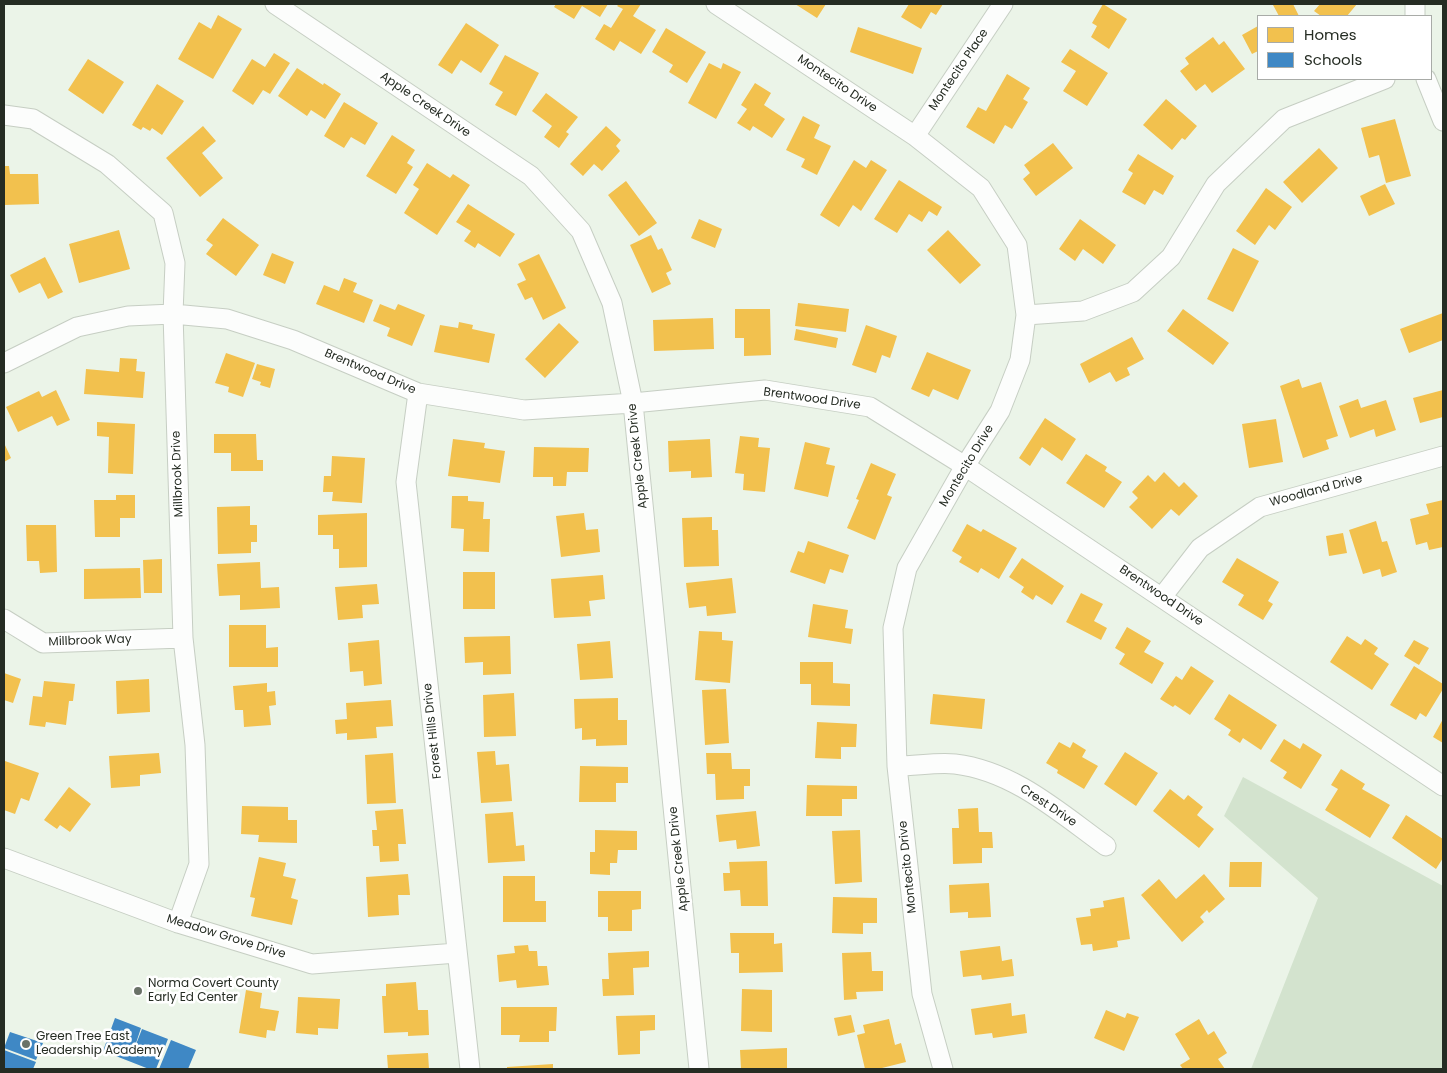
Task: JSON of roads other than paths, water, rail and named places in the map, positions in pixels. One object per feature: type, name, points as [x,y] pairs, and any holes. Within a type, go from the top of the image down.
[{"type":"street","name":"Apple Creek Drive","points":[[275,4],[530,176],[581,231],[612,303],[633,403],[700,1069]]},
{"type":"street","name":"Montecito Drive","points":[[717,4],[915,136],[981,188],[1017,245],[1026,314],[1020,360],[1000,411],[965,466],[907,568],[894,628],[897,766],[922,994],[943,1069]]},
{"type":"street","name":"Montecito Place","points":[[915,136],[1003,4]]},
{"type":"street","points":[[1026,314],[1083,311],[1133,292],[1170,257],[1216,184],[1284,119],[1382,80]]},
{"type":"street","points":[[1426,80],[1443,121]]},
{"type":"street","name":"Millbrook Drive","points":[[4,115],[33,119],[108,164],[163,212],[175,264],[174,314],[183,638],[195,745],[199,864],[178,923]]},
{"type":"street","name":"Brentwood Drive","points":[[4,363],[76,327],[128,316],[174,314],[227,319],[294,340],[418,393],[524,410],[633,403],[765,390],[870,408],[965,466],[1443,786]]},
{"type":"street","name":"Forest Hills Drive","points":[[418,393],[406,482],[470,1069]]},
{"type":"street","name":"Woodland Drive","points":[[1162,597],[1200,548],[1260,507],[1443,456]]},
{"type":"street","name":"Millbrook Way","points":[[4,619],[43,643],[183,638]]},
{"type":"street","name":"Crest Drive","points":[[897,766],[955,764],[991,773],[1028,790],[1106,846]]},
{"type":"street","name":"Meadow Grove Drive","points":[[4,858],[178,923],[312,964],[457,953]]},
{"type":"place","name":"Norma Covert County Early Ed Center","points":[[138,991]]},
{"type":"place","name":"Green Tree East Leadership Academy","points":[[26,1044]]}]
